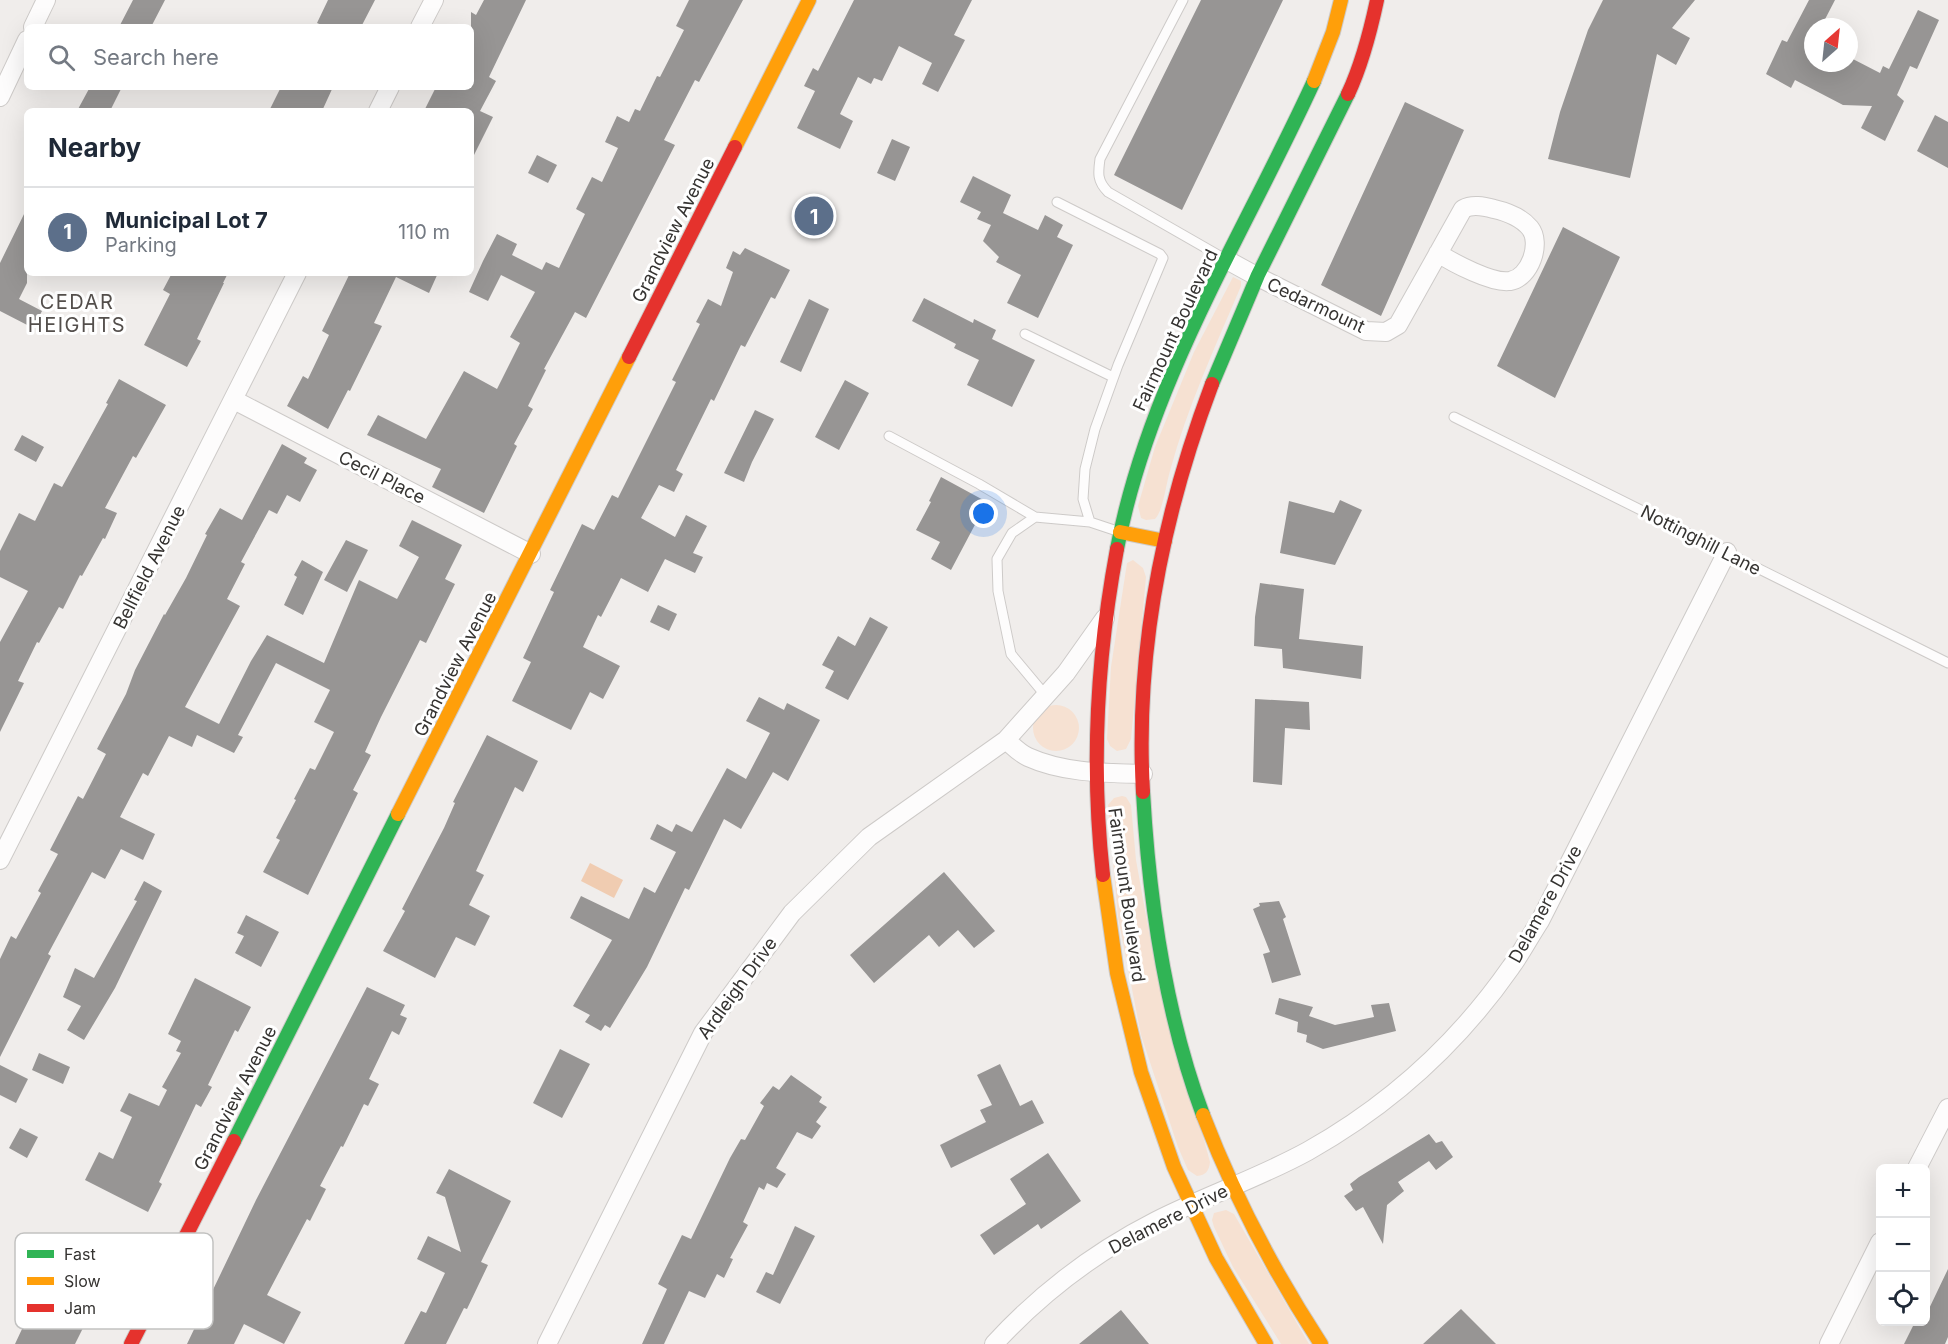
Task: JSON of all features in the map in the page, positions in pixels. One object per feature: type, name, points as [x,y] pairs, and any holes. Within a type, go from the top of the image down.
[{"type":"main road","name":"Grandview Avenue","points":[[187,1233],[809,0]]},
{"type":"main road","name":"Fairmount Boulevard","points":[[1266,1344],[1238,1299],[1191,1205],[1158,1123],[1124,1005],[1099,845],[1096,772],[1097,713],[1105,618],[1120,532],[1139,459],[1180,353],[1317,75],[1333,32],[1341,0]]},
{"type":"main road","name":"Fairmount Boulevard","points":[[1321,1344],[1282,1282],[1221,1160],[1185,1060],[1168,987],[1149,867],[1143,774],[1144,715],[1148,644],[1165,541],[1183,470],[1207,395],[1233,331],[1353,82],[1369,37],[1377,0]]},
{"type":"main road","points":[[1120,532],[1165,541]]},
{"type":"main road","name":"Grandview Avenue","points":[[131,1344],[139,1329]]},
{"type":"street","points":[[34,24],[46,0]]},
{"type":"street","points":[[422,24],[434,0]]},
{"type":"street","points":[[2,88],[24,46]]},
{"type":"street","points":[[380,108],[388,90]]},
{"type":"street","name":"Cedarmount","points":[[1227,260],[1258,278],[1366,331],[1386,333],[1398,325],[1438,253],[1463,209],[1468,206],[1491,208],[1511,214],[1531,230],[1534,241],[1529,266],[1524,273],[1509,282],[1490,278],[1438,253]]},
{"type":"street","name":"Bellfield Avenue","points":[[0,860],[296,276]]},
{"type":"street","name":"Cecil Place","points":[[234,400],[531,554]]},
{"type":"street","name":"Delamere Drive","points":[[994,1344],[1053,1287],[1081,1267],[1129,1236],[1307,1151],[1372,1111],[1417,1074],[1452,1040],[1512,967],[1540,921],[1727,552]]},
{"type":"street","name":"Ardleigh Drive","points":[[547,1344],[703,1033],[792,913],[869,837],[1006,740],[1082,653],[1105,618]]},
{"type":"street","points":[[1006,740],[1027,757],[1070,768],[1096,772],[1143,774]]},
{"type":"street","points":[[1919,1164],[1948,1108]]},
{"type":"street","points":[[1829,1344],[1876,1252]]},
{"type":"lane","points":[[1183,0],[1100,159],[1098,173],[1100,184],[1108,192],[1227,260]]},
{"type":"lane","points":[[1057,202],[1160,254],[1163,258],[1113,377],[1095,429],[1085,469],[1083,499],[1090,522]]},
{"type":"lane","points":[[1025,334],[1113,377]]},
{"type":"lane","name":"Nottinghill Lane","points":[[1454,417],[1948,663]]},
{"type":"lane","points":[[889,436],[1035,517],[1090,522],[1120,532]]},
{"type":"lane","points":[[1035,517],[1012,533],[997,559],[998,591],[1011,654],[1046,696]]},
{"type":"shaded area","points":[[1233,277],[1241,281],[1241,286],[1185,424],[1158,515],[1155,519],[1146,520],[1141,518],[1138,506],[1155,447],[1194,352]]},
{"type":"shaded area","points":[[1133,560],[1143,568],[1146,577],[1131,739],[1126,749],[1117,751],[1110,746],[1107,739],[1111,667],[1127,563]]},
{"type":"shaded area","points":[[1056,705],[1072,712],[1079,728],[1072,744],[1056,751],[1040,744],[1033,728],[1040,712]]},
{"type":"shaded area","points":[[1126,797],[1131,805],[1136,860],[1152,949],[1210,1162],[1209,1168],[1203,1175],[1197,1176],[1188,1170],[1178,1147],[1141,1035],[1118,917],[1108,805],[1114,798]]},
{"type":"shaded area","points":[[590,863],[623,880],[614,898],[581,881]]},
{"type":"shaded area","points":[[1226,1210],[1234,1214],[1309,1344],[1281,1344],[1233,1267],[1212,1220],[1214,1213]]},
{"type":"building","points":[[133,0],[165,0],[153,24],[121,24]]},
{"type":"building","points":[[328,0],[375,0],[363,24],[317,23]]},
{"type":"building","points":[[484,0],[526,0],[489,77],[496,81],[480,111],[493,117],[474,155],[474,108],[426,108],[434,90],[474,90],[474,24],[471,24],[471,12],[476,15]]},
{"type":"building","points":[[689,0],[743,0],[699,82],[695,80],[664,140],[675,145],[586,318],[575,312],[544,369],[546,370],[528,406],[533,409],[514,444],[517,446],[484,513],[432,487],[441,469],[367,435],[378,415],[426,439],[464,371],[497,389],[520,343],[510,337],[535,292],[501,275],[488,301],[469,292],[483,261],[497,234],[517,244],[512,255],[542,270],[546,262],[559,268],[585,214],[576,209],[592,177],[602,182],[618,148],[605,142],[617,116],[629,122],[635,109],[640,111],[684,30],[676,26]]},
{"type":"building","points":[[854,0],[972,0],[954,35],[965,40],[938,92],[922,84],[932,63],[899,46],[882,81],[874,78],[871,84],[858,77],[840,114],[853,121],[840,149],[797,128],[815,91],[804,86],[813,68],[818,71]]},
{"type":"building","points":[[1201,0],[1283,0],[1182,210],[1114,175]]},
{"type":"building","points":[[1603,0],[1695,0],[1672,28],[1690,38],[1676,65],[1657,54],[1630,178],[1548,159],[1560,112],[1588,30]]},
{"type":"building","points":[[1809,0],[1835,0],[1826,18],[1804,18],[1804,72],[1858,72],[1858,62],[1880,73],[1883,66],[1889,69],[1918,10],[1939,20],[1917,69],[1910,66],[1897,95],[1904,101],[1885,141],[1861,128],[1872,106],[1843,105],[1795,80],[1791,88],[1766,74],[1782,40],[1787,42]]},
{"type":"building","points":[[88,90],[120,90],[112,108],[79,108]]},
{"type":"building","points":[[280,90],[332,90],[323,108],[270,108]]},
{"type":"building","points":[[1405,102],[1464,130],[1381,316],[1321,285]]},
{"type":"building","points":[[1935,115],[1948,122],[1948,168],[1917,151]]},
{"type":"building","points":[[892,139],[910,147],[895,181],[877,173]]},
{"type":"building","points":[[537,155],[557,165],[548,183],[528,173]]},
{"type":"building","points":[[973,176],[1011,195],[1003,213],[1038,230],[1045,215],[1063,225],[1057,237],[1073,245],[1038,318],[1007,303],[1021,275],[996,262],[999,257],[983,241],[991,225],[977,219],[981,212],[960,202]]},
{"type":"building","points":[[24,214],[24,276],[27,276],[27,283],[19,299],[42,311],[33,328],[0,311],[0,263]]},
{"type":"building","points":[[1563,227],[1620,257],[1555,398],[1497,366]]},
{"type":"building","points":[[745,248],[790,270],[775,299],[771,297],[745,347],[741,345],[714,401],[711,399],[676,470],[683,474],[674,492],[659,485],[641,518],[675,537],[686,515],[707,526],[693,553],[703,557],[695,573],[665,559],[648,592],[621,578],[601,617],[598,615],[583,647],[620,666],[603,699],[590,692],[571,730],[512,701],[531,662],[523,658],[554,592],[550,590],[582,524],[594,530],[612,495],[618,498],[676,382],[672,380],[700,324],[696,322],[708,299],[721,306],[733,272],[726,268],[733,251],[740,255]]},
{"type":"building","points":[[170,276],[226,276],[197,339],[201,341],[187,367],[144,345],[170,294],[163,290]]},
{"type":"building","points":[[349,276],[437,276],[429,293],[396,277],[374,323],[382,326],[350,391],[348,390],[328,429],[287,406],[303,376],[308,379],[329,335],[322,331]]},
{"type":"building","points":[[924,298],[973,323],[974,319],[996,330],[992,339],[1035,360],[1012,407],[967,385],[979,360],[954,348],[956,344],[912,321]]},
{"type":"building","points":[[809,299],[829,309],[801,372],[780,362]]},
{"type":"building","points":[[119,379],[166,405],[136,458],[133,456],[105,508],[117,513],[105,539],[103,538],[82,576],[80,575],[63,609],[59,607],[39,643],[37,642],[18,681],[24,683],[0,732],[0,642],[28,591],[0,577],[0,551],[19,513],[35,521],[54,483],[62,487],[108,404],[106,403]]},
{"type":"building","points":[[845,380],[869,393],[839,450],[815,437]]},
{"type":"building","points":[[755,410],[774,419],[744,482],[724,473]]},
{"type":"building","points":[[22,435],[44,447],[36,462],[14,450]]},
{"type":"building","points":[[282,444],[307,458],[304,463],[317,470],[300,502],[287,495],[277,514],[269,510],[241,562],[245,564],[227,599],[240,606],[185,707],[219,724],[267,635],[324,663],[359,580],[397,599],[419,557],[399,546],[412,520],[462,545],[445,579],[455,584],[426,643],[420,640],[381,717],[365,752],[371,755],[353,790],[358,793],[308,895],[263,872],[280,840],[276,838],[296,800],[294,799],[310,768],[315,770],[334,732],[314,722],[330,690],[276,663],[238,735],[243,737],[234,753],[197,735],[192,747],[169,736],[148,776],[143,773],[120,817],[155,834],[143,860],[121,849],[105,879],[92,872],[48,954],[51,956],[0,1057],[0,959],[11,936],[16,939],[41,893],[38,891],[58,854],[50,850],[78,796],[83,799],[106,754],[97,749],[164,614],[186,578],[207,535],[205,534],[220,508],[242,520]]},
{"type":"building","points":[[941,477],[987,502],[951,570],[931,559],[940,542],[916,530]]},
{"type":"building","points":[[1340,500],[1362,510],[1335,565],[1280,553],[1289,501],[1334,513]]},
{"type":"building","points":[[346,540],[368,550],[347,592],[324,580]]},
{"type":"building","points":[[302,560],[323,572],[303,615],[284,605],[297,577],[294,575]]},
{"type":"building","points":[[1260,583],[1304,589],[1299,639],[1363,646],[1361,679],[1283,668],[1282,649],[1254,646]]},
{"type":"building","points":[[658,605],[677,614],[669,631],[650,622]]},
{"type":"building","points":[[870,617],[888,627],[848,700],[825,688],[834,671],[822,665],[838,636],[855,646]]},
{"type":"building","points":[[759,697],[784,710],[787,703],[820,720],[788,781],[773,772],[741,829],[724,819],[689,890],[685,888],[647,967],[610,1028],[605,1025],[601,1031],[585,1022],[590,1015],[573,1006],[612,940],[570,918],[581,896],[629,919],[644,887],[655,893],[676,852],[650,839],[657,824],[672,832],[676,824],[692,832],[727,768],[746,779],[770,733],[746,721]]},
{"type":"building","points":[[1255,699],[1309,702],[1310,730],[1285,728],[1282,785],[1253,782]]},
{"type":"building","points":[[487,735],[538,761],[523,792],[515,787],[476,871],[484,875],[469,905],[490,916],[475,946],[456,937],[435,978],[383,951],[405,911],[402,909],[444,828],[455,803],[453,802]]},
{"type":"building","points":[[944,872],[995,931],[974,948],[958,930],[939,947],[929,935],[874,983],[850,955]]},
{"type":"building","points":[[144,881],[162,891],[115,988],[84,1040],[67,1030],[81,1006],[63,997],[75,968],[94,978],[137,901],[134,900]]},
{"type":"building","points":[[1279,901],[1286,917],[1283,919],[1301,975],[1272,983],[1263,954],[1270,952],[1253,909],[1260,906],[1259,903]]},
{"type":"building","points":[[246,915],[279,932],[261,967],[235,953],[244,936],[237,933]]},
{"type":"building","points":[[195,978],[251,1007],[238,1032],[235,1030],[208,1085],[212,1087],[201,1107],[196,1104],[159,1182],[162,1184],[148,1212],[85,1180],[99,1152],[113,1159],[132,1117],[120,1111],[129,1093],[159,1106],[167,1090],[162,1087],[181,1053],[176,1051],[181,1041],[168,1034]]},
{"type":"building","points":[[367,987],[405,1005],[400,1015],[407,1018],[399,1035],[392,1031],[369,1079],[379,1084],[368,1106],[364,1104],[343,1147],[341,1146],[320,1186],[326,1189],[310,1221],[307,1219],[267,1295],[301,1312],[284,1344],[244,1324],[234,1344],[187,1344],[194,1329],[213,1329],[213,1290],[256,1200]]},
{"type":"building","points":[[1279,998],[1313,1007],[1309,1016],[1335,1025],[1374,1017],[1371,1005],[1389,1003],[1396,1031],[1323,1049],[1306,1042],[1307,1035],[1297,1032],[1298,1022],[1275,1014]]},
{"type":"building","points":[[560,1049],[590,1064],[562,1118],[533,1103]]},
{"type":"building","points":[[39,1053],[70,1067],[63,1084],[32,1070]]},
{"type":"building","points":[[1000,1064],[1020,1106],[1032,1100],[1044,1123],[951,1168],[940,1145],[986,1122],[980,1110],[992,1105],[977,1075]]},
{"type":"building","points":[[0,1065],[28,1079],[16,1103],[0,1095]]},
{"type":"building","points":[[791,1075],[822,1097],[819,1102],[827,1107],[816,1122],[821,1126],[812,1139],[797,1132],[776,1168],[786,1174],[777,1188],[767,1183],[764,1190],[759,1187],[743,1222],[748,1225],[730,1258],[733,1259],[724,1278],[717,1274],[705,1298],[689,1291],[664,1344],[642,1344],[667,1289],[658,1284],[682,1235],[691,1239],[730,1158],[741,1139],[745,1140],[764,1106],[760,1103],[773,1086],[779,1090]]},
{"type":"building","points":[[20,1128],[38,1137],[27,1158],[9,1148]]},
{"type":"building","points":[[1429,1134],[1436,1143],[1442,1141],[1453,1157],[1436,1170],[1429,1161],[1398,1182],[1404,1191],[1387,1205],[1383,1244],[1363,1207],[1356,1211],[1344,1196],[1353,1190],[1350,1184],[1359,1177]]},
{"type":"building","points":[[1048,1153],[1081,1201],[1041,1229],[1038,1224],[994,1255],[980,1235],[1026,1204],[1010,1179]]},
{"type":"building","points":[[449,1169],[511,1201],[481,1262],[488,1265],[467,1309],[464,1308],[446,1344],[404,1344],[421,1311],[426,1313],[445,1273],[417,1259],[428,1236],[461,1252],[445,1197],[436,1193]]},
{"type":"building","points":[[795,1226],[815,1236],[780,1304],[756,1292],[766,1272],[773,1275]]},
{"type":"building","points":[[1948,1269],[1948,1337],[1945,1344],[1904,1344],[1913,1326],[1930,1326],[1930,1307]]},
{"type":"building","points":[[1461,1309],[1496,1344],[1423,1344]]},
{"type":"building","points":[[1121,1310],[1149,1344],[1079,1344]]},
{"type":"building","points":[[22,1329],[82,1329],[75,1344],[15,1344]]},
{"type":"traffic: fast","points":[[1117,549],[1132,487],[1151,427],[1175,367],[1201,309],[1314,81]]},
{"type":"traffic: fast","points":[[1212,384],[1258,275],[1348,94]]},
{"type":"traffic: fast","points":[[1143,792],[1150,874],[1161,956],[1178,1037],[1203,1115]]},
{"type":"traffic: fast","points":[[234,1141],[398,814]]},
{"type":"traffic: slow","points":[[735,147],[809,0]]},
{"type":"traffic: slow","points":[[1314,81],[1333,32],[1341,0]]},
{"type":"traffic: slow","points":[[398,814],[629,357]]},
{"type":"traffic: slow","points":[[1120,532],[1165,541]]},
{"type":"traffic: slow","points":[[1103,875],[1117,973],[1141,1072],[1174,1167],[1216,1258],[1266,1344]]},
{"type":"traffic: slow","points":[[1203,1115],[1256,1233],[1321,1344]]},
{"type":"traffic: jam","points":[[1348,94],[1365,48],[1377,0]]},
{"type":"traffic: jam","points":[[629,357],[735,147]]},
{"type":"traffic: jam","points":[[1143,792],[1144,688],[1148,636],[1156,585],[1179,483],[1212,384]]},
{"type":"traffic: jam","points":[[1103,875],[1097,794],[1098,712],[1105,630],[1117,549]]},
{"type":"traffic: jam","points":[[187,1233],[234,1141]]},
{"type":"traffic: jam","points":[[131,1344],[139,1329]]},
{"type":"place","name":"Municipal Lot 7","points":[[814,216]]},
{"type":"district","name":"CEDAR HEIGHTS","points":[[77,314]]}]
